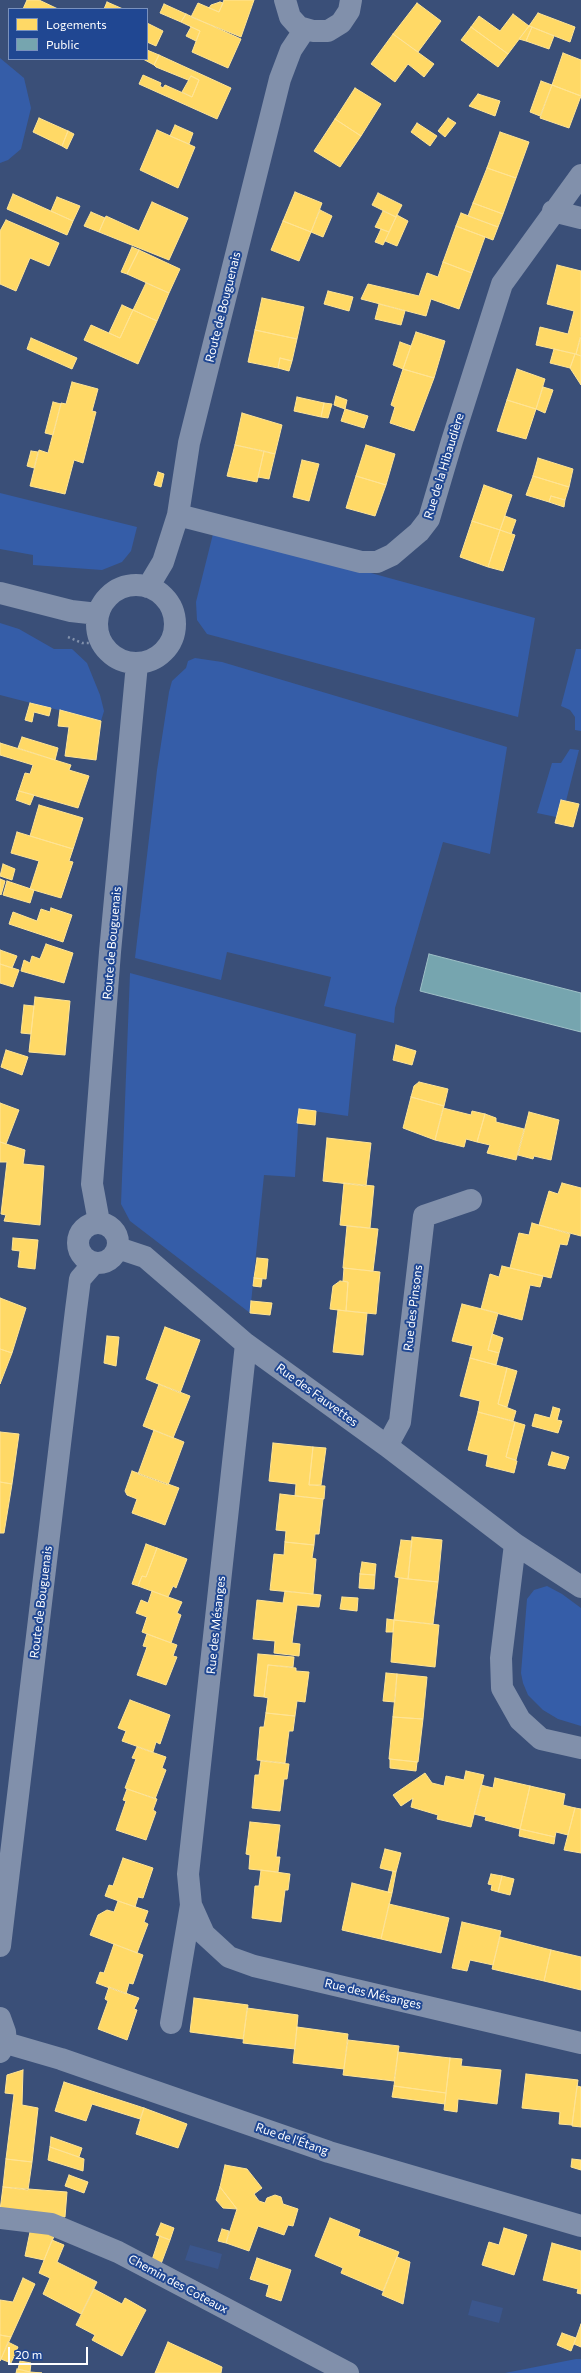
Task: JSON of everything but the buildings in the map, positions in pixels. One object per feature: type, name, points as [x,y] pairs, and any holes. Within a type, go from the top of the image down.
[{"type":"street","points":[[285,0],[290,17],[299,27],[313,31],[328,31],[341,23],[349,11],[351,0]]},
{"type":"street","name":"Route de Bouguenais","points":[[148,587],[163,562],[178,515],[189,442],[280,79],[291,50],[305,29]]},
{"type":"street","name":"Rue de la Hibaudière","points":[[178,515],[361,562],[377,562],[392,555],[420,532],[430,520],[452,441],[502,284],[581,175]]},
{"type":"street","points":[[554,211],[581,218]]},
{"type":"street","points":[[127,586],[148,587],[164,597],[172,609],[175,621],[174,634],[164,651],[155,658],[137,664],[117,659],[102,643],[97,628],[98,614],[107,598],[113,592],[127,586]]},
{"type":"street","points":[[0,593],[71,611],[98,614]]},
{"type":"street","name":"Route de Bouguenais","points":[[99,1222],[92,1184],[110,952],[137,664]]},
{"type":"street","name":"Rue des Pinsons","points":[[387,1446],[400,1422],[424,1216],[471,1200]]},
{"type":"street","points":[[99,1222],[110,1226],[118,1236],[118,1248],[112,1259],[106,1262],[94,1263],[88,1261],[79,1250],[78,1237],[86,1226],[99,1222]]},
{"type":"street","name":"Rue des Fauvettes","points":[[118,1248],[145,1258],[246,1344],[387,1446],[515,1544],[581,1587]]},
{"type":"street","name":"Route de Bouguenais","points":[[0,1946],[80,1280],[94,1263]]},
{"type":"street","name":"Rue des Mésanges","points":[[170,2023],[191,1905],[188,1874],[246,1344]]},
{"type":"street","points":[[515,1544],[501,1658],[502,1688],[520,1720],[541,1739],[581,1748]]},
{"type":"street","name":"Rue des Mésanges","points":[[191,1905],[204,1934],[229,1957],[254,1966],[581,2043]]},
{"type":"street","points":[[0,2018],[5,2032],[3,2048]]},
{"type":"street","name":"Rue de l'Étang","points":[[3,2048],[61,2059],[330,2152],[581,2226]]},
{"type":"street","name":"Chemin des Coteaux","points":[[0,2218],[51,2224],[118,2252],[348,2373]]},
{"type":"path","points":[[63,635],[82,644],[102,643]]},
{"type":"shaded area","points":[[0,58],[24,78],[31,108],[21,149],[8,160],[0,163]]},
{"type":"shaded area","points":[[0,493],[137,527],[131,551],[122,562],[102,570],[33,565],[33,555],[0,549]]},
{"type":"shaded area","points":[[214,530],[535,618],[518,717],[207,634],[197,620],[196,602]]},
{"type":"shaded area","points":[[0,623],[19,629],[54,649],[72,649],[87,663],[100,695],[104,711],[101,721],[0,695]]},
{"type":"shaded area","points":[[576,649],[581,649],[581,731],[575,730],[575,717],[570,710],[561,706]]},
{"type":"shaded area","points":[[195,658],[222,662],[507,747],[490,854],[443,842],[395,1008],[394,1023],[324,1006],[331,977],[227,952],[221,980],[135,958],[157,770],[169,692],[172,681],[186,668],[188,661]]},
{"type":"shaded area","points":[[570,749],[579,750],[566,801],[561,800],[556,817],[537,813],[552,763],[561,763]]},
{"type":"shaded area","points":[[130,973],[356,1034],[348,1116],[299,1109],[295,1177],[264,1175],[250,1313],[130,1221],[121,1204]]},
{"type":"shaded area","points":[[547,1586],[562,1594],[581,1608],[581,1726],[558,1719],[543,1710],[528,1695],[523,1683],[521,1673],[527,1599],[534,1590]]},
{"type":"shaded area","points":[[190,2245],[222,2254],[218,2269],[185,2260]]},
{"type":"shaded area","points":[[472,2300],[503,2308],[499,2323],[468,2315]]},
{"type":"shaded area","points":[[581,2359],[581,2373],[505,2373]]}]
